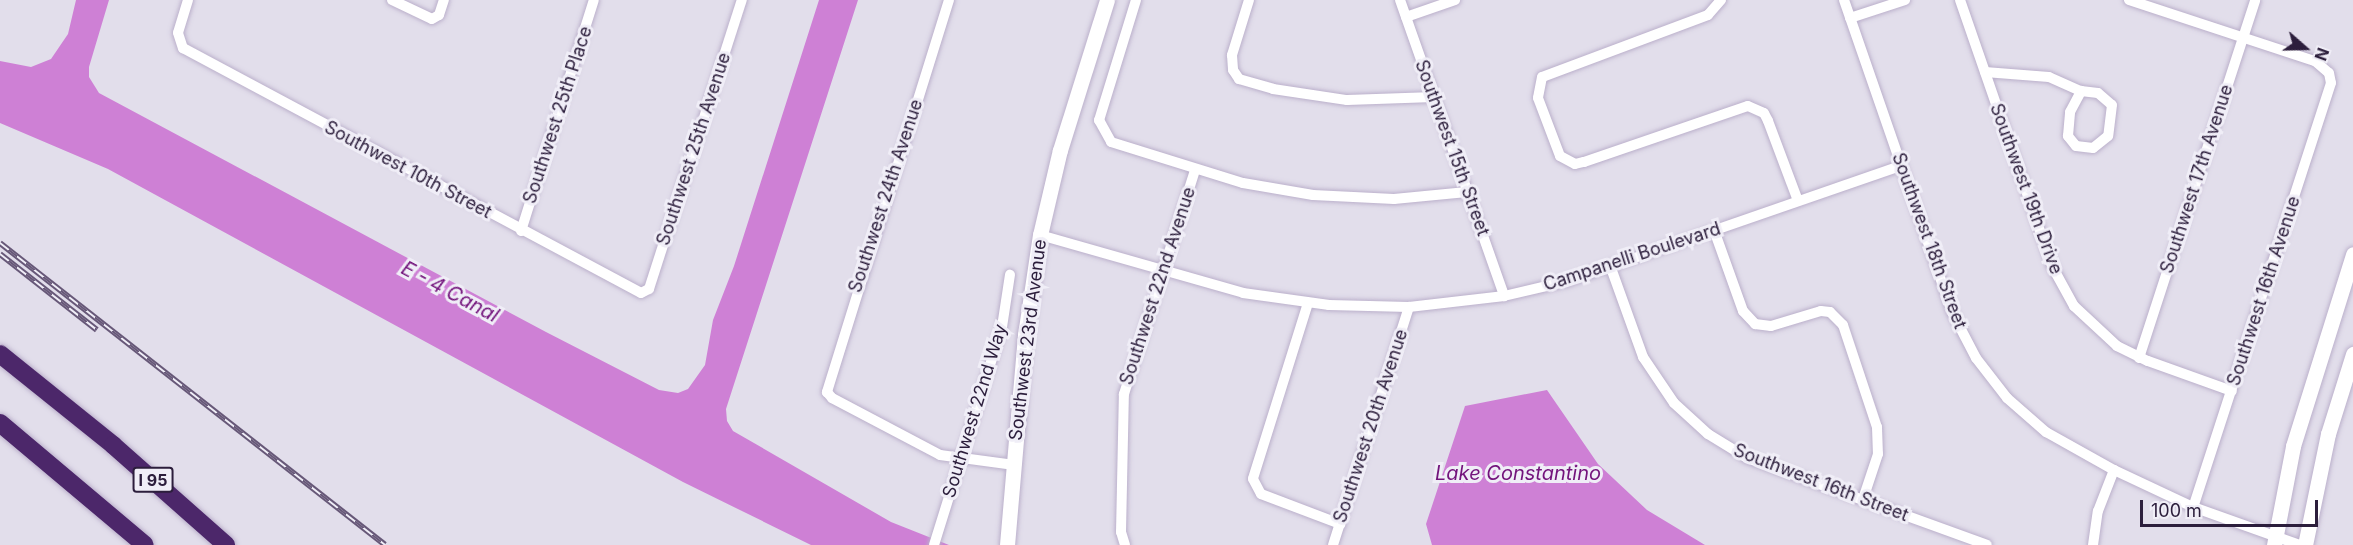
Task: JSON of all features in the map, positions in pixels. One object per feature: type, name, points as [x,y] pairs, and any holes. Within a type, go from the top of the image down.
[{"type":"highway","name":"I 95","points":[[0,354],[113,445],[225,545]]},
{"type":"highway","points":[[0,423],[145,545]]},
{"type":"street","name":"Southwest 10th Street","points":[[188,0],[178,41],[183,48],[521,231],[641,293]]},
{"type":"street","points":[[392,0],[432,19],[439,15],[444,0]]},
{"type":"street","name":"Southwest 25th Place","points":[[521,231],[594,0]]},
{"type":"street","name":"Southwest 25th Avenue","points":[[641,293],[649,289],[742,0]]},
{"type":"street","name":"Southwest 24th Avenue","points":[[949,0],[827,392],[832,398],[931,451],[959,461]]},
{"type":"street","name":"Southwest 23rd Avenue","points":[[1007,545],[1025,334],[1040,235],[1056,166],[1107,0]]},
{"type":"street","points":[[1136,0],[1101,111],[1105,136],[1119,146],[1195,170],[1313,195],[1394,199],[1467,192]]},
{"type":"street","points":[[1249,0],[1232,55],[1233,70],[1247,82],[1310,96],[1393,100],[1434,97]]},
{"type":"street","name":"Southwest 15th Street","points":[[1400,0],[1504,296]]},
{"type":"street","points":[[1406,17],[1455,0]]},
{"type":"street","points":[[1721,0],[1708,15],[1542,76],[1538,98],[1560,156],[1567,161],[1584,162],[1748,106],[1757,108],[1768,121],[1798,201]]},
{"type":"street","name":"Southwest 18th Street","points":[[1844,0],[1952,312],[1988,375],[2007,399],[2046,432],[2114,470],[2193,507],[2275,541],[2300,545]]},
{"type":"street","points":[[1850,18],[1905,0]]},
{"type":"street","name":"Southwest 19th Drive","points":[[1960,0],[2061,285],[2100,334],[2139,358],[2232,391]]},
{"type":"street","points":[[2129,0],[2243,37]]},
{"type":"street","name":"Southwest 17th Avenue","points":[[2139,358],[2255,0]]},
{"type":"street","name":"Southwest 16th Avenue","points":[[2193,507],[2329,95],[2329,73],[2315,61],[2243,37]]},
{"type":"street","points":[[1984,72],[2049,77],[2081,91],[2098,93],[2112,105],[2108,136],[2093,148],[2076,146],[2068,136],[2070,112],[2081,91]]},
{"type":"street","name":"Campanelli Boulevard","points":[[1040,235],[1234,291],[1308,303],[1409,306],[1504,296],[1611,268],[1901,166]]},
{"type":"street","name":"Southwest 22nd Avenue","points":[[1125,545],[1121,532],[1124,394],[1195,170]]},
{"type":"street","points":[[1714,231],[1743,311],[1755,324],[1772,326],[1821,311],[1830,312],[1843,325],[1877,428],[1878,454],[1863,499]]},
{"type":"street","points":[[2275,541],[2293,446],[2353,254]]},
{"type":"street","name":"Southwest 16th Street","points":[[1611,268],[1643,357],[1662,388],[1693,423],[1747,458],[1987,545]]},
{"type":"street","name":"Southwest 22nd Way","points":[[934,545],[1002,327],[1010,275]]},
{"type":"street","points":[[1308,303],[1253,479],[1261,494],[1340,524]]},
{"type":"street","name":"Southwest 20th Avenue","points":[[1333,545],[1409,306]]},
{"type":"street","points":[[2305,545],[2328,434],[2353,354]]},
{"type":"street","points":[[959,461],[1014,465]]},
{"type":"street","points":[[2093,545],[2097,511],[2114,470]]},
{"type":"water","name":"E - 4 Canal","points":[[76,0],[109,0],[89,67],[89,77],[99,93],[546,332],[659,390],[678,393],[688,389],[705,365],[713,320],[734,266],[819,0],[858,0],[726,409],[727,421],[733,431],[891,522],[949,545],[811,545],[683,482],[108,169],[0,123],[0,61],[31,67],[51,59],[68,34]]},
{"type":"water","name":"Lake Constantino","points":[[1547,390],[1598,464],[1647,510],[1705,545],[1432,545],[1426,524],[1465,406]]},
{"type":"railway","points":[[0,243],[385,545]]},
{"type":"railway","points":[[0,254],[97,330]]}]
